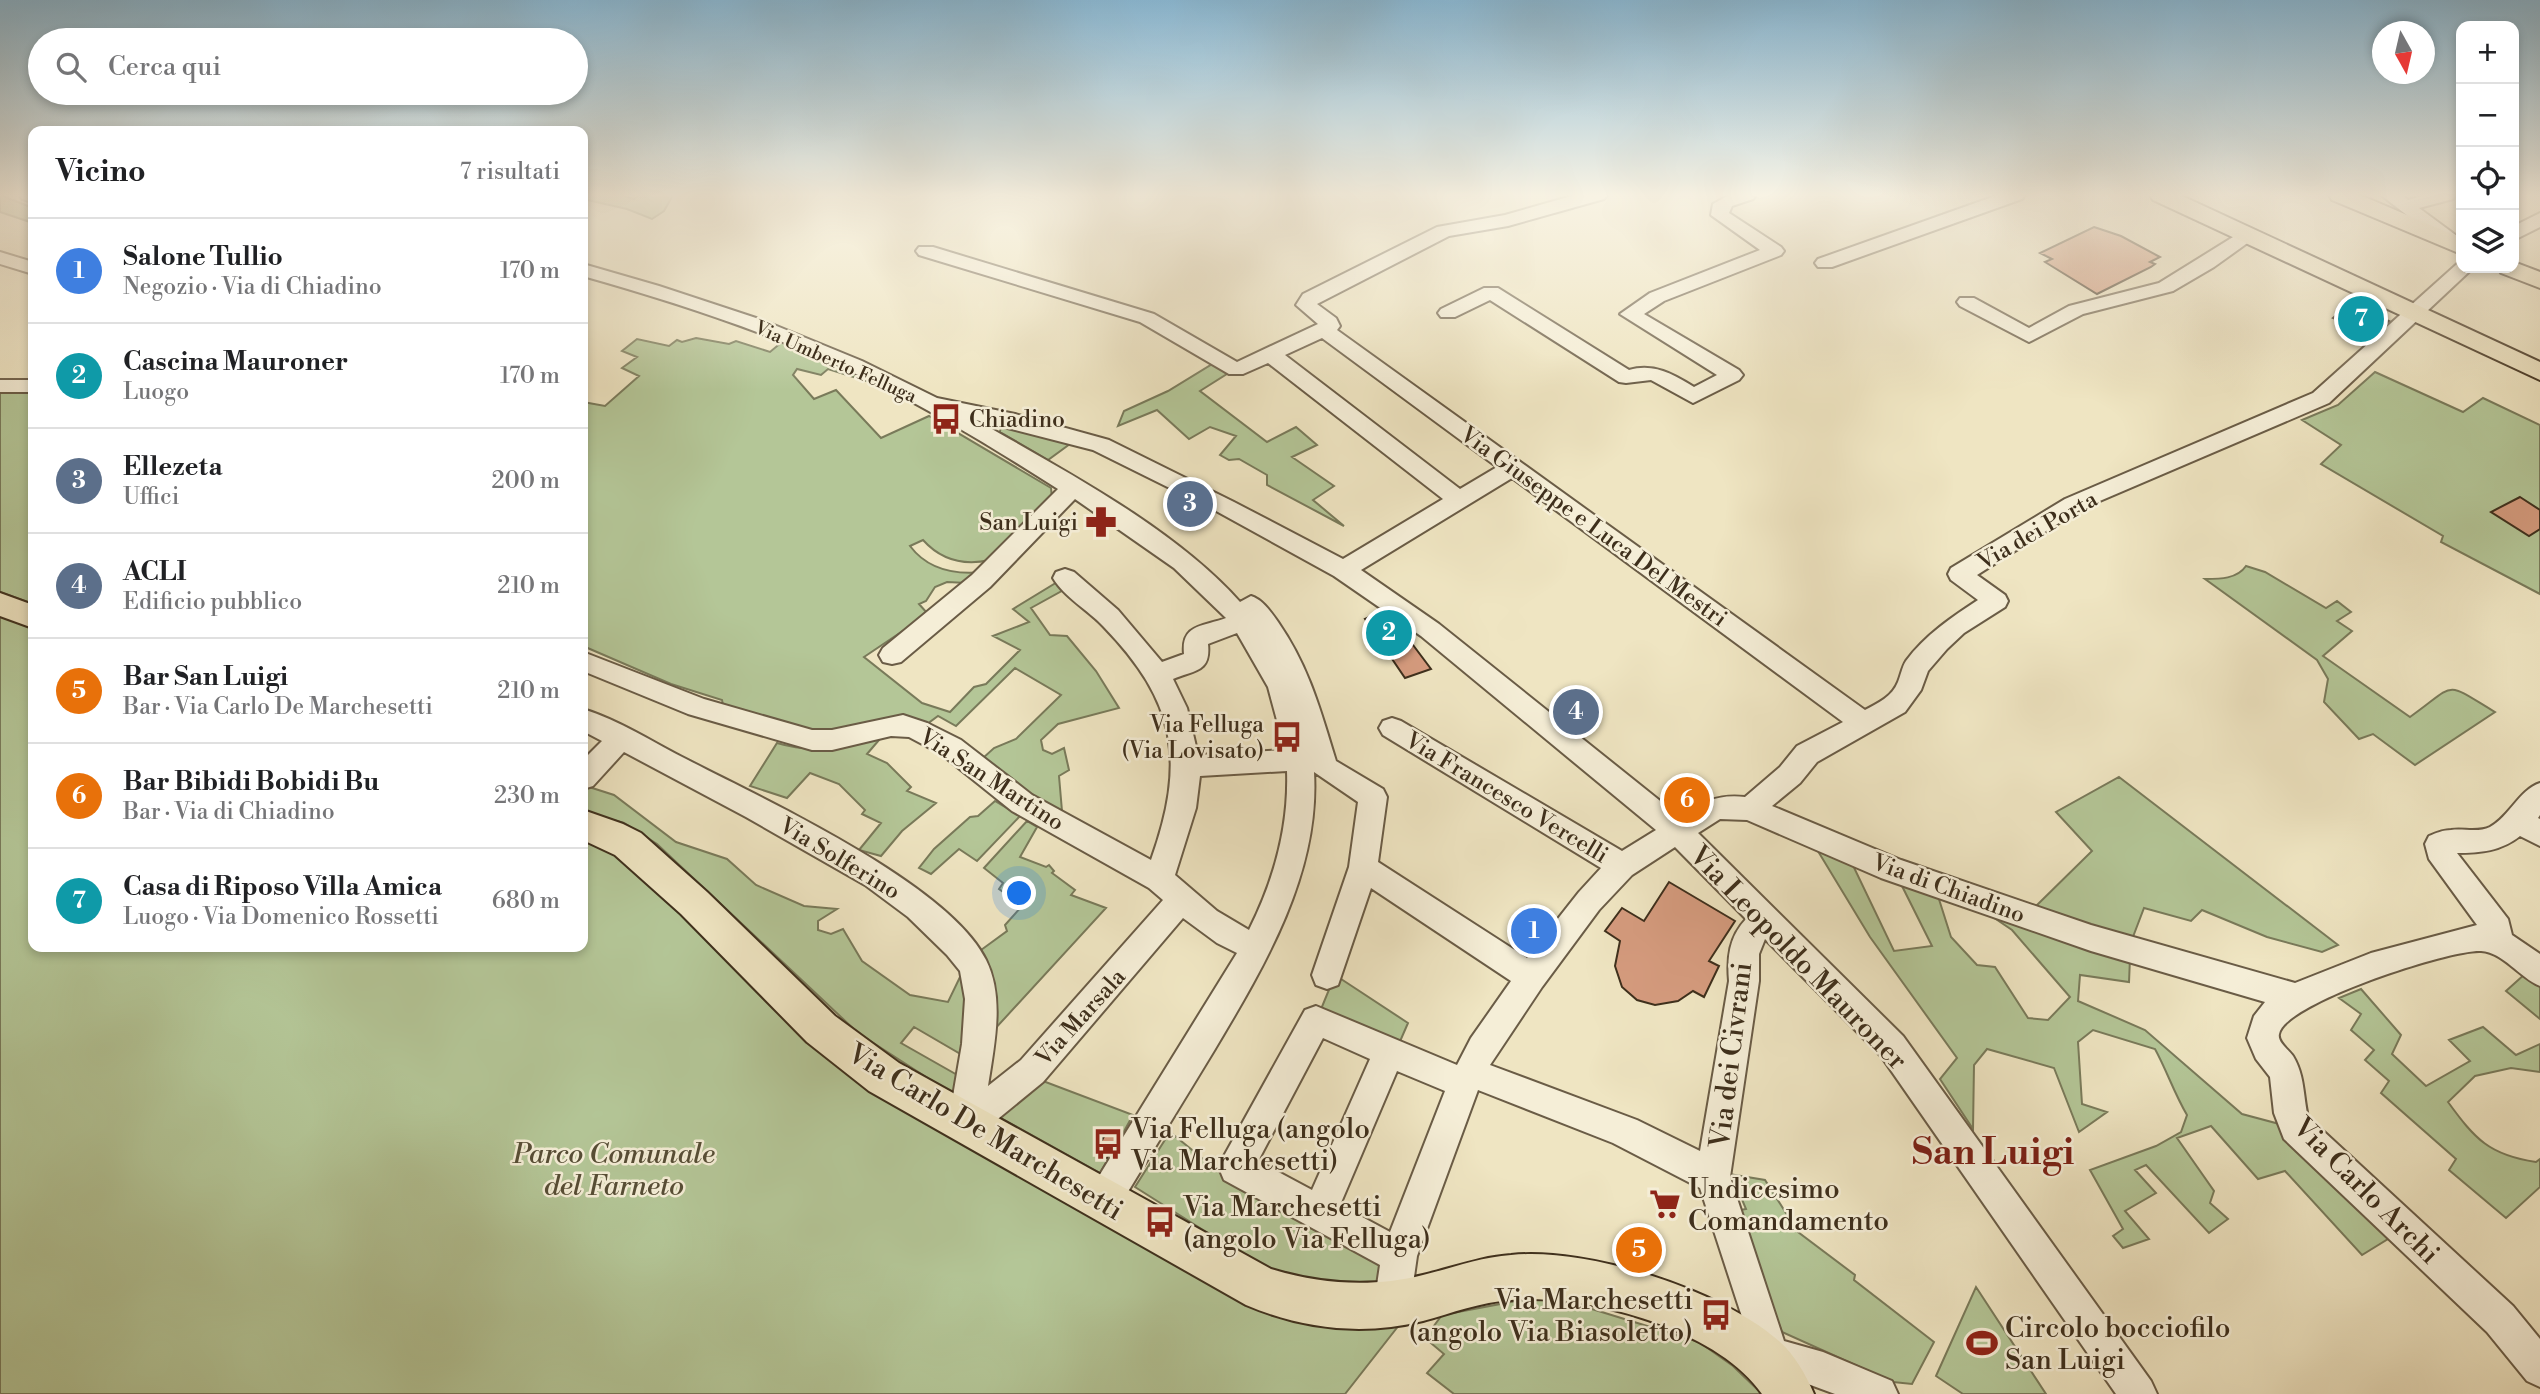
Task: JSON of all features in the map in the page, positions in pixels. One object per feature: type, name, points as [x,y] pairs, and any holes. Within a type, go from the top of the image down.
[{"type":"main road","points":[[2300,260],[2540,372]]},
{"type":"main road","points":[[2519,272],[2540,281]]},
{"type":"main road","points":[[0,604],[28,615]]},
{"type":"main road","name":"Via Carlo De Marchesetti","points":[[588,827],[628,844],[647,860],[843,1048],[884,1077],[965,1125],[1262,1289],[1303,1303],[1344,1307],[1392,1304],[1509,1277],[1540,1274],[1598,1285],[1676,1309],[1739,1339],[1764,1358],[1790,1394]]},
{"type":"street","points":[[7,260],[28,266]]},
{"type":"street","points":[[952,260],[1147,318],[1236,370],[1323,330],[1331,324],[1306,305],[1310,298],[1386,260]]},
{"type":"street","points":[[1448,313],[1492,292],[1626,377],[1641,371],[1649,372],[1693,396],[1732,375],[1630,314],[1657,297],[1751,260]]},
{"type":"street","points":[[1825,263],[1833,260]]},
{"type":"street","points":[[1967,302],[2029,337],[2076,310],[2166,287],[2212,260]]},
{"type":"street","name":"Via Umberto Felluga","points":[[588,272],[704,307],[792,339],[856,365],[935,404],[1114,512],[1244,610],[1274,670],[1294,725],[1300,760],[1301,813],[1295,845],[1275,906],[1256,947],[1198,1048],[1103,1201]]},
{"type":"street","name":"Via dei Porta","points":[[1750,809],[1822,743],[1864,724],[1901,701],[1916,667],[1938,642],[1955,627],[1996,601],[1960,575],[2073,504],[2321,398],[2459,273]]},
{"type":"street","name":"Via Giuseppe e Luca Del Mestri","points":[[1323,330],[1864,724]]},
{"type":"street","points":[[1270,354],[1459,500]]},
{"type":"street","points":[[0,386],[28,386]]},
{"type":"street","name":"Via Leopoldo Mauroner","points":[[935,404],[1015,421],[1101,445],[1226,506],[1343,570],[1430,630],[1676,830],[1892,1046],[2138,1394]]},
{"type":"street","points":[[1343,570],[1514,467]]},
{"type":"street","points":[[892,655],[981,581],[1073,487]]},
{"type":"street","points":[[1065,579],[1118,624],[1159,674],[1177,716],[1186,766],[1171,889]]},
{"type":"street","points":[[1159,674],[1197,659],[1195,639],[1244,610],[1277,638],[1292,662],[1305,691],[1326,768],[1372,795],[1363,867],[1327,975]]},
{"type":"street","name":"Via San Martino","points":[[588,663],[696,707],[811,740],[832,740],[891,726],[903,725],[918,730],[951,747],[1022,803],[1171,889],[1206,920],[1256,947]]},
{"type":"street","name":"Via Solferino","points":[[588,722],[702,778],[849,859],[905,897],[943,929],[974,966],[979,986],[980,1010],[965,1125]]},
{"type":"street","name":"Via Francesco Vercelli","points":[[1392,728],[1622,866]]},
{"type":"street","points":[[588,773],[620,739]]},
{"type":"street","points":[[1186,766],[1300,760]]},
{"type":"street","points":[[2497,942],[2497,928],[2439,851],[2439,844],[2448,840],[2483,841],[2529,827],[2540,794]]},
{"type":"street","name":"Via di Chiadino","points":[[1392,1304],[1399,1256],[1467,1078],[1482,1048],[1531,976],[1590,901],[1622,866],[1713,808],[1726,806],[1750,809],[1891,869],[2091,938],[2297,997]]},
{"type":"street","points":[[1363,867],[1531,976]]},
{"type":"street","name":"Via Marsala","points":[[965,1125],[1032,1071],[1171,889]]},
{"type":"street","name":"Via dei Civrani","points":[[1764,1358],[1766,1341],[1763,1326],[1713,1177],[1744,981],[1742,951],[1756,927],[1766,919]]},
{"type":"street","points":[[2297,997],[2331,981],[2395,958],[2477,937],[2497,942],[2540,971]]},
{"type":"street","name":"Via Carlo Archi","points":[[2297,997],[2265,1026],[2263,1040],[2269,1053],[2282,1067],[2287,1080],[2289,1116],[2296,1128],[2500,1319],[2530,1355]]},
{"type":"street","points":[[1399,1256],[1236,1168],[1317,1020],[1390,1051],[1635,1134],[1674,1153],[1713,1177]]},
{"type":"street","points":[[1319,1213],[1390,1051]]},
{"type":"street","points":[[1764,1358],[1781,1358],[1803,1364],[1879,1394]]},
{"type":"green space","points":[[696,338],[729,344],[736,341],[770,352],[782,342],[869,379],[866,381],[828,369],[821,375],[797,369],[793,375],[814,399],[836,390],[881,438],[929,416],[1051,488],[1052,498],[990,560],[953,560],[937,552],[923,540],[910,546],[933,566],[962,573],[983,572],[967,583],[947,582],[935,587],[926,601],[919,604],[928,614],[864,657],[922,703],[950,712],[974,687],[986,684],[1020,650],[993,636],[1029,622],[1013,609],[1059,581],[1067,588],[1031,608],[1050,635],[1067,636],[1096,671],[1119,708],[1058,724],[1041,740],[1043,750],[1052,754],[1064,748],[1069,770],[1059,776],[1062,811],[1010,784],[983,758],[994,748],[1016,739],[1061,695],[1015,668],[956,726],[938,716],[927,724],[915,719],[897,719],[820,732],[724,710],[722,700],[671,684],[588,648],[588,403],[605,406],[639,376],[622,368],[637,357],[622,351],[637,339],[669,346],[677,340],[682,342]]},
{"type":"green space","points":[[1214,363],[1230,372],[1200,391],[1267,442],[1296,427],[1317,445],[1292,457],[1334,486],[1313,500],[1344,526],[1267,485],[1267,475],[1239,459],[1229,460],[1220,455],[1236,436],[1210,427],[1189,439],[1157,410],[1118,426],[1124,411],[1168,391]]},
{"type":"green space","points":[[2375,372],[2463,412],[2483,398],[2540,425],[2540,594],[2441,542],[2443,536],[2321,464],[2341,445],[2302,420],[2338,405]]},
{"type":"green space","points":[[0,393],[28,393],[28,602],[0,592]]},
{"type":"green space","points":[[1001,424],[1074,441],[1048,460],[1000,432]]},
{"type":"green space","points":[[2246,566],[2265,572],[2326,608],[2337,601],[2351,612],[2337,621],[2352,631],[2323,656],[2410,717],[2444,692],[2451,690],[2466,694],[2495,712],[2415,765],[2373,734],[2359,739],[2324,702],[2328,679],[2317,660],[2205,579],[2233,576]]},
{"type":"green space","name":"Parco Comunale del Farneto","points":[[0,615],[28,627],[28,952],[588,952],[588,839],[599,842],[1058,1198],[1403,1320],[1345,1394],[0,1394]]},
{"type":"green space","points":[[885,733],[867,754],[887,763],[911,787],[907,791],[936,803],[902,831],[881,856],[859,850],[881,823],[862,814],[865,810],[839,784],[810,773],[787,798],[750,786],[777,743],[793,747],[832,747]]},
{"type":"green space","points":[[2119,777],[2338,945],[2322,952],[2267,937],[2202,910],[2191,921],[2144,908],[2131,942],[2032,910],[2092,851],[2056,812]]},
{"type":"green space","points":[[588,787],[614,795],[676,842],[727,859],[756,885],[804,906],[837,909],[818,921],[818,930],[831,934],[843,929],[862,961],[910,995],[948,1002],[961,975],[967,993],[964,1056],[914,1027],[901,1043],[959,1076],[957,1097],[858,1033],[657,844],[624,823],[588,813]]},
{"type":"green space","points":[[995,801],[1020,816],[977,861],[959,849],[931,874],[919,868],[934,849],[970,817],[978,816]]},
{"type":"green space","points":[[1027,821],[1037,827],[1020,857],[1046,867],[1049,865],[1054,871],[1052,873],[1075,890],[1071,895],[1106,908],[993,1031],[992,980],[981,950],[1007,931],[1005,925],[1022,906],[999,889],[1003,883],[984,868]]},
{"type":"green space","points":[[1810,838],[1848,855],[1894,951],[1932,946],[1898,878],[1937,893],[1951,937],[1977,965],[1995,967],[2028,1018],[2048,1020],[2070,997],[2012,930],[1981,909],[2130,958],[2129,982],[2080,975],[2078,1001],[2145,1030],[2242,1114],[2283,1125],[2396,1234],[2362,1255],[2285,1171],[2258,1179],[2211,1126],[2177,1138],[2214,1191],[2210,1203],[2228,1219],[2209,1233],[2146,1165],[2135,1170],[2156,1193],[2125,1211],[2149,1239],[2123,1248],[2113,1236],[2123,1229],[2090,1170],[2156,1146],[2181,1132],[2187,1115],[2155,1049],[2093,1030],[2078,1042],[2082,1104],[2107,1112],[2079,1132],[2054,1068],[1987,1049],[1974,1065],[1973,1129],[1940,1079],[1957,1058],[1870,937]]},
{"type":"green space","points":[[2526,973],[2540,983],[2540,1019],[2506,991]]},
{"type":"green space","points":[[1335,975],[1408,1023],[1398,1046],[1319,1014]]},
{"type":"green space","points":[[2361,989],[2401,1035],[2392,1054],[2426,1086],[2470,1061],[2449,1040],[2483,1027],[2516,1055],[2540,1044],[2540,1072],[2511,1068],[2475,1076],[2448,1102],[2475,1135],[2495,1150],[2520,1159],[2536,1162],[2540,1159],[2540,1187],[2506,1218],[2449,1170],[2456,1159],[2381,1093],[2389,1081],[2365,1060],[2374,1050],[2351,1030],[2361,1014],[2339,998]]},
{"type":"green space","points":[[1035,1078],[1133,1115],[1122,1135],[1108,1129],[1095,1153],[1108,1159],[1100,1173],[999,1117]]},
{"type":"green space","points":[[1170,1132],[1218,1171],[1383,1259],[1376,1287],[1313,1285],[1265,1269],[1135,1187]]},
{"type":"green space","points":[[1723,1173],[1765,1180],[1798,1232],[1855,1275],[1854,1280],[1934,1342],[1912,1384],[1893,1382],[1782,1332],[1735,1211],[1746,1209],[1741,1197],[1730,1198]]},
{"type":"green space","name":"Circolo bocciofilo San Luigi","points":[[1976,1287],[2046,1394],[1963,1394],[1936,1376]]},
{"type":"green space","points":[[1532,1298],[1579,1305],[1699,1342],[1733,1366],[1762,1394],[1454,1394],[1427,1373],[1444,1354],[1425,1338],[1442,1315]]},
{"type":"building","points":[[2154,260],[2150,262],[2155,264],[2097,294],[2045,262]]},
{"type":"building","points":[[2351,303],[2389,321],[2373,335],[2333,318]]},
{"type":"building","points":[[2520,497],[2540,510],[2540,529],[2529,536],[2491,512]]},
{"type":"building","points":[[1381,612],[1395,621],[1431,669],[1405,678],[1365,619]]},
{"type":"building","points":[[1669,882],[1735,921],[1709,961],[1719,966],[1704,997],[1693,991],[1678,1001],[1655,1005],[1637,1000],[1622,987],[1615,966],[1620,941],[1605,931],[1622,908],[1644,921]]},
{"type":"building","name":"Via Felluga (angolo Via Marchesetti)","points":[[1108,1129],[1121,1135],[1107,1158],[1095,1153]]},
{"type":"place","name":"Casa di Riposo Villa Amica","points":[[2361,319]]},
{"type":"place","name":"Chiadino","points":[[946,419]]},
{"type":"place","name":"Ellezeta","points":[[1190,504]]},
{"type":"place","name":"San Luigi","points":[[1101,522]]},
{"type":"place","name":"Cascina Mauroner","points":[[1389,633]]},
{"type":"place","name":"ACLI","points":[[1576,712]]},
{"type":"place","name":"Via Felluga (Via Lovisato)","points":[[1287,737]]},
{"type":"place","name":"Bar Bibidi Bobidi Bu","points":[[1687,800]]},
{"type":"place","name":"Salone Tullio","points":[[1534,931]]},
{"type":"place","name":"Via Felluga (angolo Via Marchesetti)","points":[[1108,1144]]},
{"type":"place","name":"Undicesimo Comandamento","points":[[1665,1204]]},
{"type":"place","name":"Via Marchesetti (angolo Via Felluga)","points":[[1160,1222]]},
{"type":"place","name":"Bar San Luigi","points":[[1639,1250]]},
{"type":"place","name":"Via Marchesetti (angolo Via Biasoletto)","points":[[1716,1315]]},
{"type":"place","name":"Circolo bocciofilo San Luigi","points":[[1982,1343]]},
{"type":"district","name":"San Luigi","points":[[1993,1151]]}]
